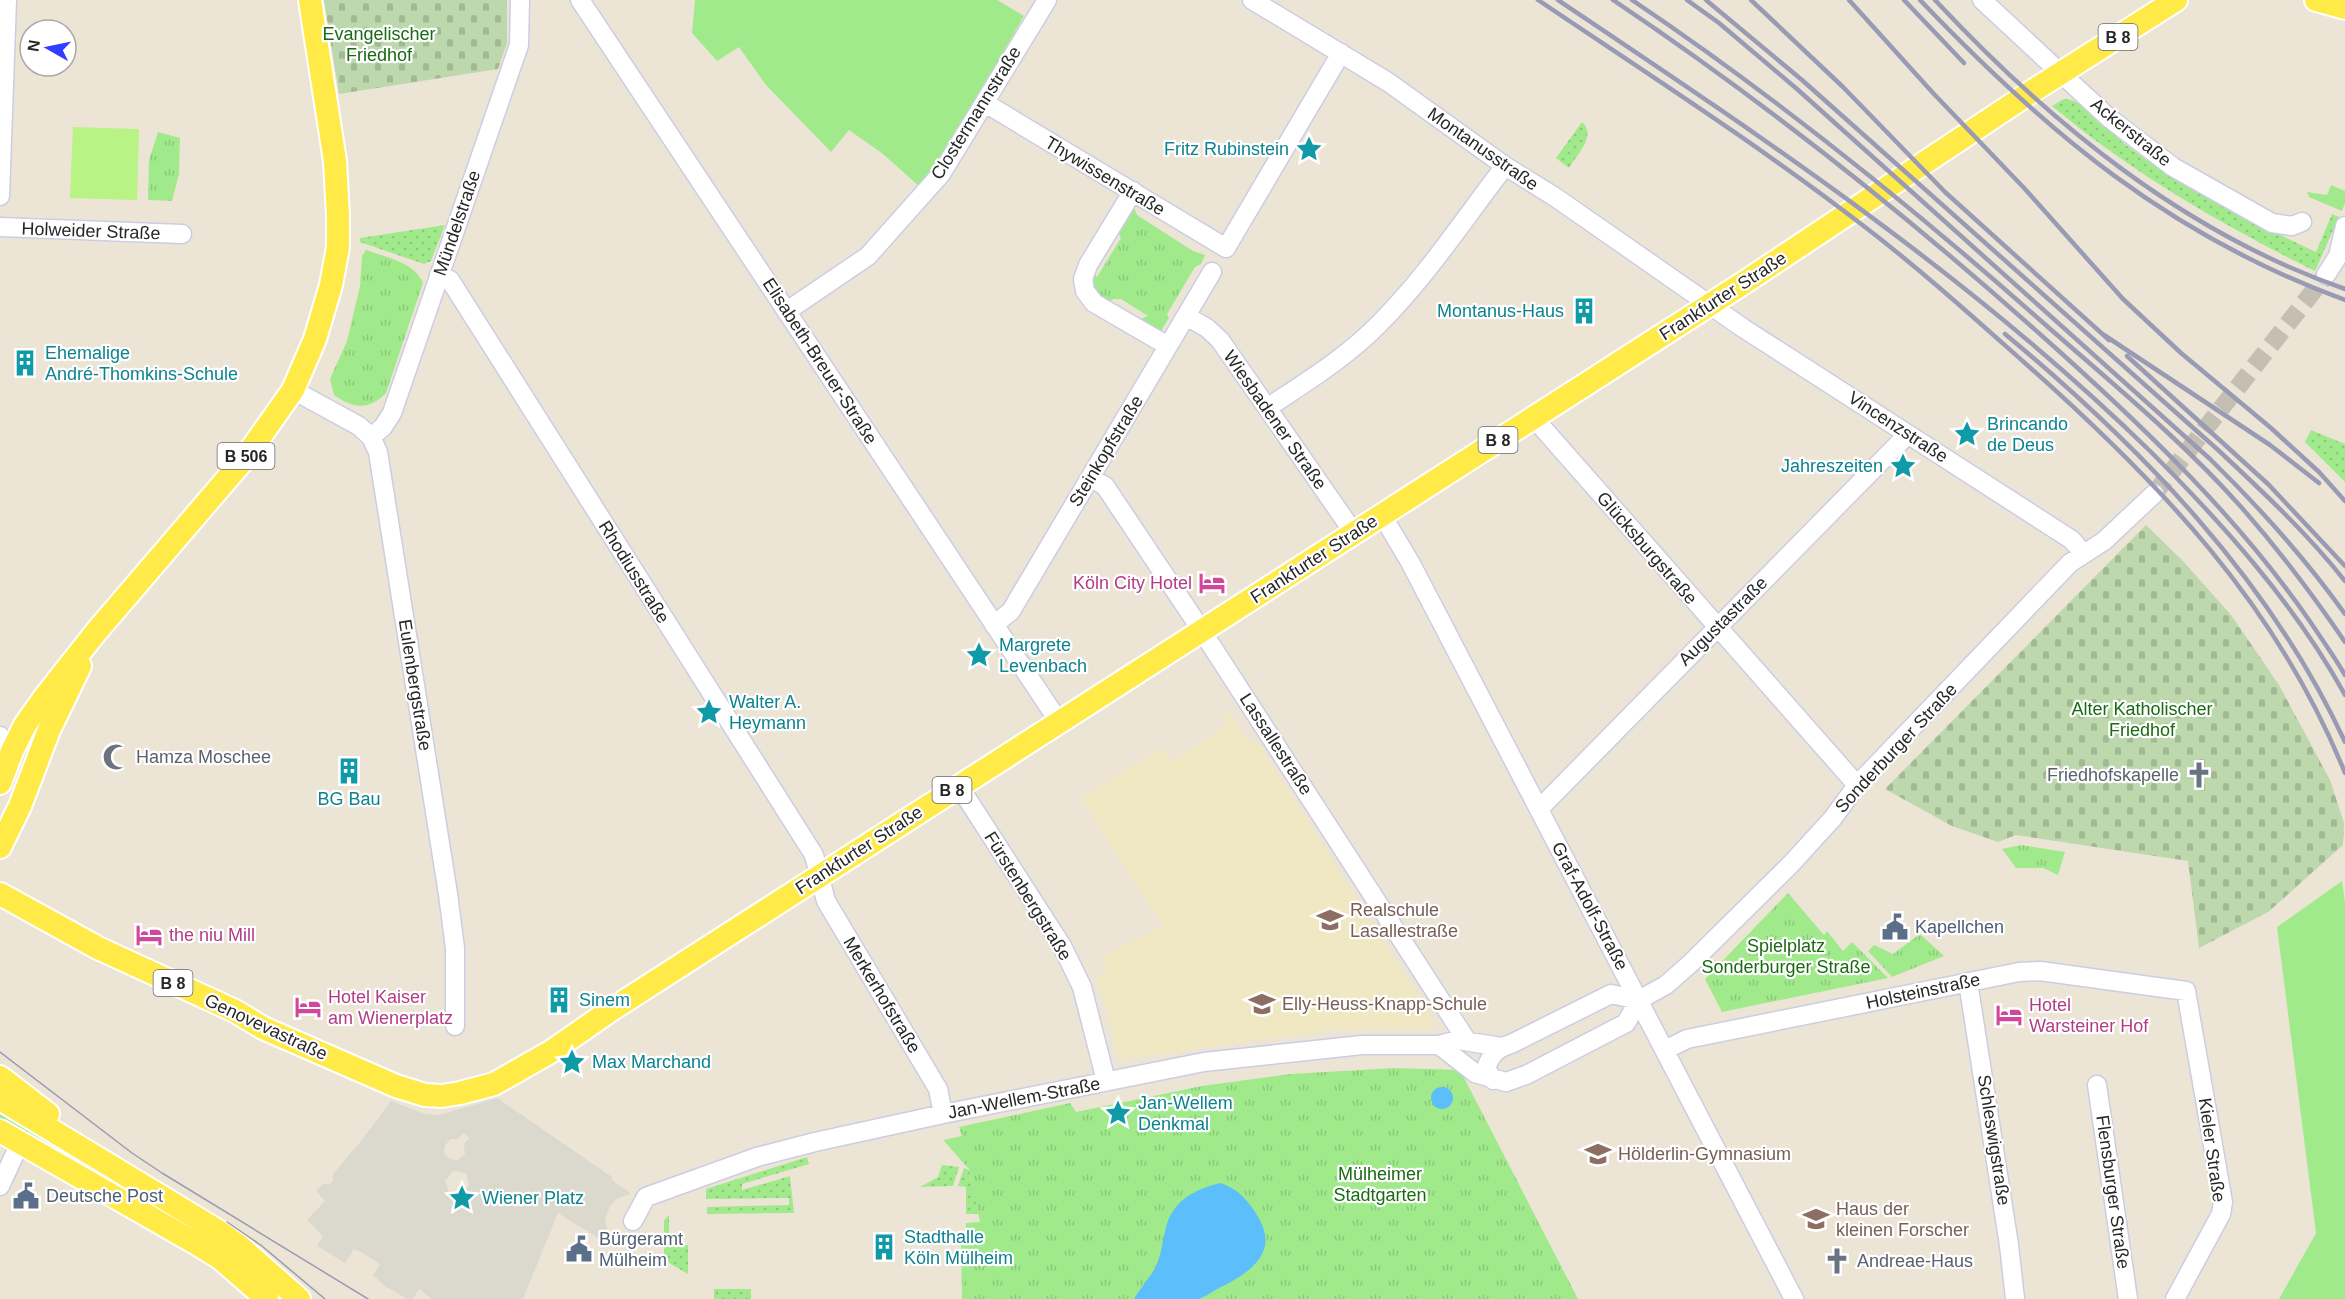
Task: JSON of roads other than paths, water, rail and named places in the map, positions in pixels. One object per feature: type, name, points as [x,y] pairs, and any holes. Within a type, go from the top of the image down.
[{"type":"main road","name":"B 506","points":[[0,783],[6,744],[26,725],[44,698],[96,632],[245,458],[292,390],[315,339],[331,285],[338,247],[335,161],[310,0]]},
{"type":"main road","name":"Frankfurter Straße","points":[[442,1096],[482,1088],[524,1069],[818,876],[1710,305],[2060,73],[2176,0]]},
{"type":"main road","points":[[2316,0],[2345,8]]},
{"type":"main road","name":"B 506","points":[[0,847],[20,806],[49,730],[96,632]]},
{"type":"main road","name":"Genovevastraße","points":[[0,894],[98,948],[235,1011],[263,1028],[396,1086],[425,1095],[442,1096]]},
{"type":"main road","points":[[0,1077],[119,1171]]},
{"type":"main road","points":[[0,1099],[218,1231],[239,1246],[299,1299]]},
{"type":"main road","points":[[0,1131],[220,1258],[254,1292],[267,1299]]},
{"type":"street","name":"Mündelstraße","points":[[371,437],[383,427],[392,413],[519,45],[520,0]]},
{"type":"street","name":"Elisabeth-Breuer-Straße","points":[[580,0],[1059,722]]},
{"type":"street","name":"Clostermannstraße","points":[[787,311],[868,256],[941,174],[1047,0]]},
{"type":"street","name":"Montanusstraße","points":[[1252,0],[1388,82],[1505,166],[1555,197],[1710,305]]},
{"type":"street","name":"Ackerstraße","points":[[1982,0],[2121,128],[2173,167],[2272,223],[2292,226],[2302,222]]},
{"type":"street","points":[[0,196],[8,4]]},
{"type":"street","name":"Thywissenstraße","points":[[985,103],[1226,248],[1341,53]]},
{"type":"street","points":[[1267,408],[1342,356],[1380,324],[1421,278],[1505,166]]},
{"type":"street","points":[[1132,192],[1088,265],[1083,279],[1085,291],[1094,303],[1168,346]]},
{"type":"street","points":[[2326,275],[2341,257],[2345,226]]},
{"type":"street","name":"Holweider Straße","points":[[0,228],[182,234]]},
{"type":"street","name":"Steinkopfstraße","points":[[994,625],[1011,611],[1212,272]]},
{"type":"street","name":"Rhodiusstraße","points":[[440,275],[450,280],[809,847],[814,855],[818,876]]},
{"type":"street","name":"Vincenzstraße","points":[[1710,305],[2072,540],[2083,553]]},
{"type":"street","name":"Wiesbadener Straße","points":[[1186,316],[1207,328],[1220,340],[1354,533]]},
{"type":"street","points":[[292,390],[359,426],[371,437]]},
{"type":"street","name":"Glücksburgstraße","points":[[1533,417],[1857,785]]},
{"type":"street","name":"Augustastraße","points":[[1539,809],[1908,434]]},
{"type":"street","name":"Eulenbergstraße","points":[[371,437],[378,452],[448,894],[454,948],[455,1026]]},
{"type":"street","name":"Lassallestraße","points":[[1091,478],[1105,486],[1202,631],[1467,1041]]},
{"type":"street","name":"Sonderburger Straße","points":[[1493,1080],[1506,1082],[1526,1075],[1626,1023],[1639,1000],[1666,985],[1692,962],[1791,864],[1833,818],[1857,785],[2070,563],[2104,541],[2154,494]]},
{"type":"street","name":"Graf-Adolf-Straße","points":[[1382,515],[1410,562],[1794,1299]]},
{"type":"street","name":"Fürstenbergstraße","points":[[959,786],[1062,946],[1082,987],[1106,1081]]},
{"type":"street","name":"Merkerhofstraße","points":[[818,876],[826,902],[938,1089],[943,1114]]},
{"type":"street","name":"Holsteinstraße","points":[[1665,1050],[1687,1039],[2019,972],[2040,971],[2186,991]]},
{"type":"street","name":"Schleswigstraße","points":[[1968,982],[2008,1234],[2015,1299]]},
{"type":"street","name":"Kieler Straße","points":[[2175,1299],[2221,1214],[2223,1202],[2186,991]]},
{"type":"street","points":[[1493,1080],[1486,1068],[1491,1056],[1501,1047],[1611,994],[1639,1000]]},
{"type":"street","points":[[1452,1018],[1453,1029],[1449,1036],[1438,1045],[1475,1073],[1493,1080]]},
{"type":"street","name":"Jan-Wellem-Straße","points":[[633,1221],[646,1197],[727,1167],[796,1146],[1106,1081],[1204,1062],[1285,1052],[1362,1046],[1438,1045],[1467,1041],[1501,1047]]},
{"type":"street","name":"Flensburger Straße","points":[[2097,1085],[2128,1299]]},
{"type":"street","points":[[0,1186],[20,1143]]},
{"type":"water","points":[[1442,1087],[1450,1090],[1453,1098],[1450,1106],[1442,1109],[1434,1106],[1431,1098],[1434,1090]]},
{"type":"water","points":[[1221,1183],[1245,1198],[1263,1226],[1264,1249],[1260,1259],[1242,1275],[1199,1299],[1134,1299],[1157,1264],[1168,1222],[1178,1205],[1193,1193]]},
{"type":"tunnel","points":[[2154,494],[2326,275]]},
{"type":"tram line","points":[[0,1052],[132,1153],[368,1299]]},
{"type":"tram line","points":[[227,1222],[262,1246],[325,1299]]},
{"type":"railway","points":[[1538,0],[1744,139],[1865,227],[1947,294],[2122,454],[2210,549],[2249,600],[2285,654],[2317,712],[2345,773]]},
{"type":"railway","points":[[1558,0],[1789,157],[1865,212],[1939,268],[2082,387],[2150,451],[2231,536],[2304,629],[2345,695]]},
{"type":"railway","points":[[1613,0],[1730,82],[1898,212],[2007,304],[2094,383],[2160,446],[2223,512],[2282,583],[2345,675]]},
{"type":"railway","points":[[1632,0],[1738,75],[1841,153],[1942,235],[2144,411],[2242,508],[2295,573],[2345,642]]},
{"type":"railway","points":[[1687,0],[1719,23],[1797,89],[2210,459],[2281,534],[2345,614]]},
{"type":"railway","points":[[1706,0],[1802,80],[2217,449],[2300,529],[2345,581]]},
{"type":"railway","points":[[1751,0],[1843,87],[1945,192],[2109,340]]},
{"type":"railway","points":[[1849,0],[1933,93],[2025,189],[2123,299],[2181,353],[2271,428],[2319,472],[2345,501]]},
{"type":"railway","points":[[1904,0],[1964,63]]},
{"type":"railway","points":[[1920,0],[2015,94],[2114,176],[2167,212],[2223,245],[2282,274],[2345,300]]},
{"type":"railway","points":[[1935,0],[2025,89],[2123,170],[2229,238],[2286,266],[2345,289]]},
{"type":"railway","points":[[2005,334],[2105,423],[2198,519],[2279,625],[2314,682],[2345,742]]},
{"type":"railway","points":[[2104,335],[2270,445],[2319,483]]},
{"type":"railway","points":[[2127,356],[2268,484],[2345,566]]},
{"type":"place","name":"Fritz Rubinstein","points":[[1309,149]]},
{"type":"place","name":"Montanus-Haus","points":[[1584,311]]},
{"type":"place","name":"Ehemalige André-Thomkins-Schule","points":[[25,363]]},
{"type":"place","name":"Brincando de Deus","points":[[1967,434]]},
{"type":"place","name":"Jahreszeiten","points":[[1903,466]]},
{"type":"place","name":"Köln City Hotel","points":[[1212,583]]},
{"type":"place","name":"Margrete Levenbach","points":[[979,655]]},
{"type":"place","name":"Walter A. Heymann","points":[[709,712]]},
{"type":"place","name":"Hamza Moschee","points":[[116,757]]},
{"type":"place","name":"BG Bau","points":[[349,771]]},
{"type":"place","name":"Friedhofskapelle","points":[[2199,775]]},
{"type":"place","name":"Realschule Lasallestraße","points":[[1330,920]]},
{"type":"place","name":"Kapellchen","points":[[1895,927]]},
{"type":"place","name":"the niu Mill","points":[[149,935]]},
{"type":"place","name":"Sinem","points":[[559,1000]]},
{"type":"place","name":"Elly-Heuss-Knapp-Schule","points":[[1262,1004]]},
{"type":"place","name":"Hotel Kaiser am Wienerplatz","points":[[308,1007]]},
{"type":"place","name":"Hotel Warsteiner Hof","points":[[2009,1015]]},
{"type":"place","name":"Max Marchand","points":[[572,1062]]},
{"type":"place","name":"Jan-Wellem Denkmal","points":[[1118,1113]]},
{"type":"place","name":"Hölderlin-Gymnasium","points":[[1598,1154]]},
{"type":"place","name":"Deutsche Post","points":[[26,1196]]},
{"type":"place","name":"Wiener Platz","points":[[462,1198]]},
{"type":"place","name":"Haus der kleinen Forscher","points":[[1816,1219]]},
{"type":"place","name":"Stadthalle Köln Mülheim","points":[[884,1247]]},
{"type":"place","name":"Bürgeramt Mülheim","points":[[579,1249]]},
{"type":"place","name":"Andreae-Haus","points":[[1837,1261]]},
{"type":"park label","name":"Evangelischer Friedhof","points":[[379,44]]},
{"type":"park label","name":"Alter Katholischer Friedhof","points":[[2142,719]]},
{"type":"park label","name":"Spielplatz Sonderburger Straße","points":[[1786,956]]},
{"type":"park label","name":"Mülheimer Stadtgarten","points":[[1380,1184]]}]
